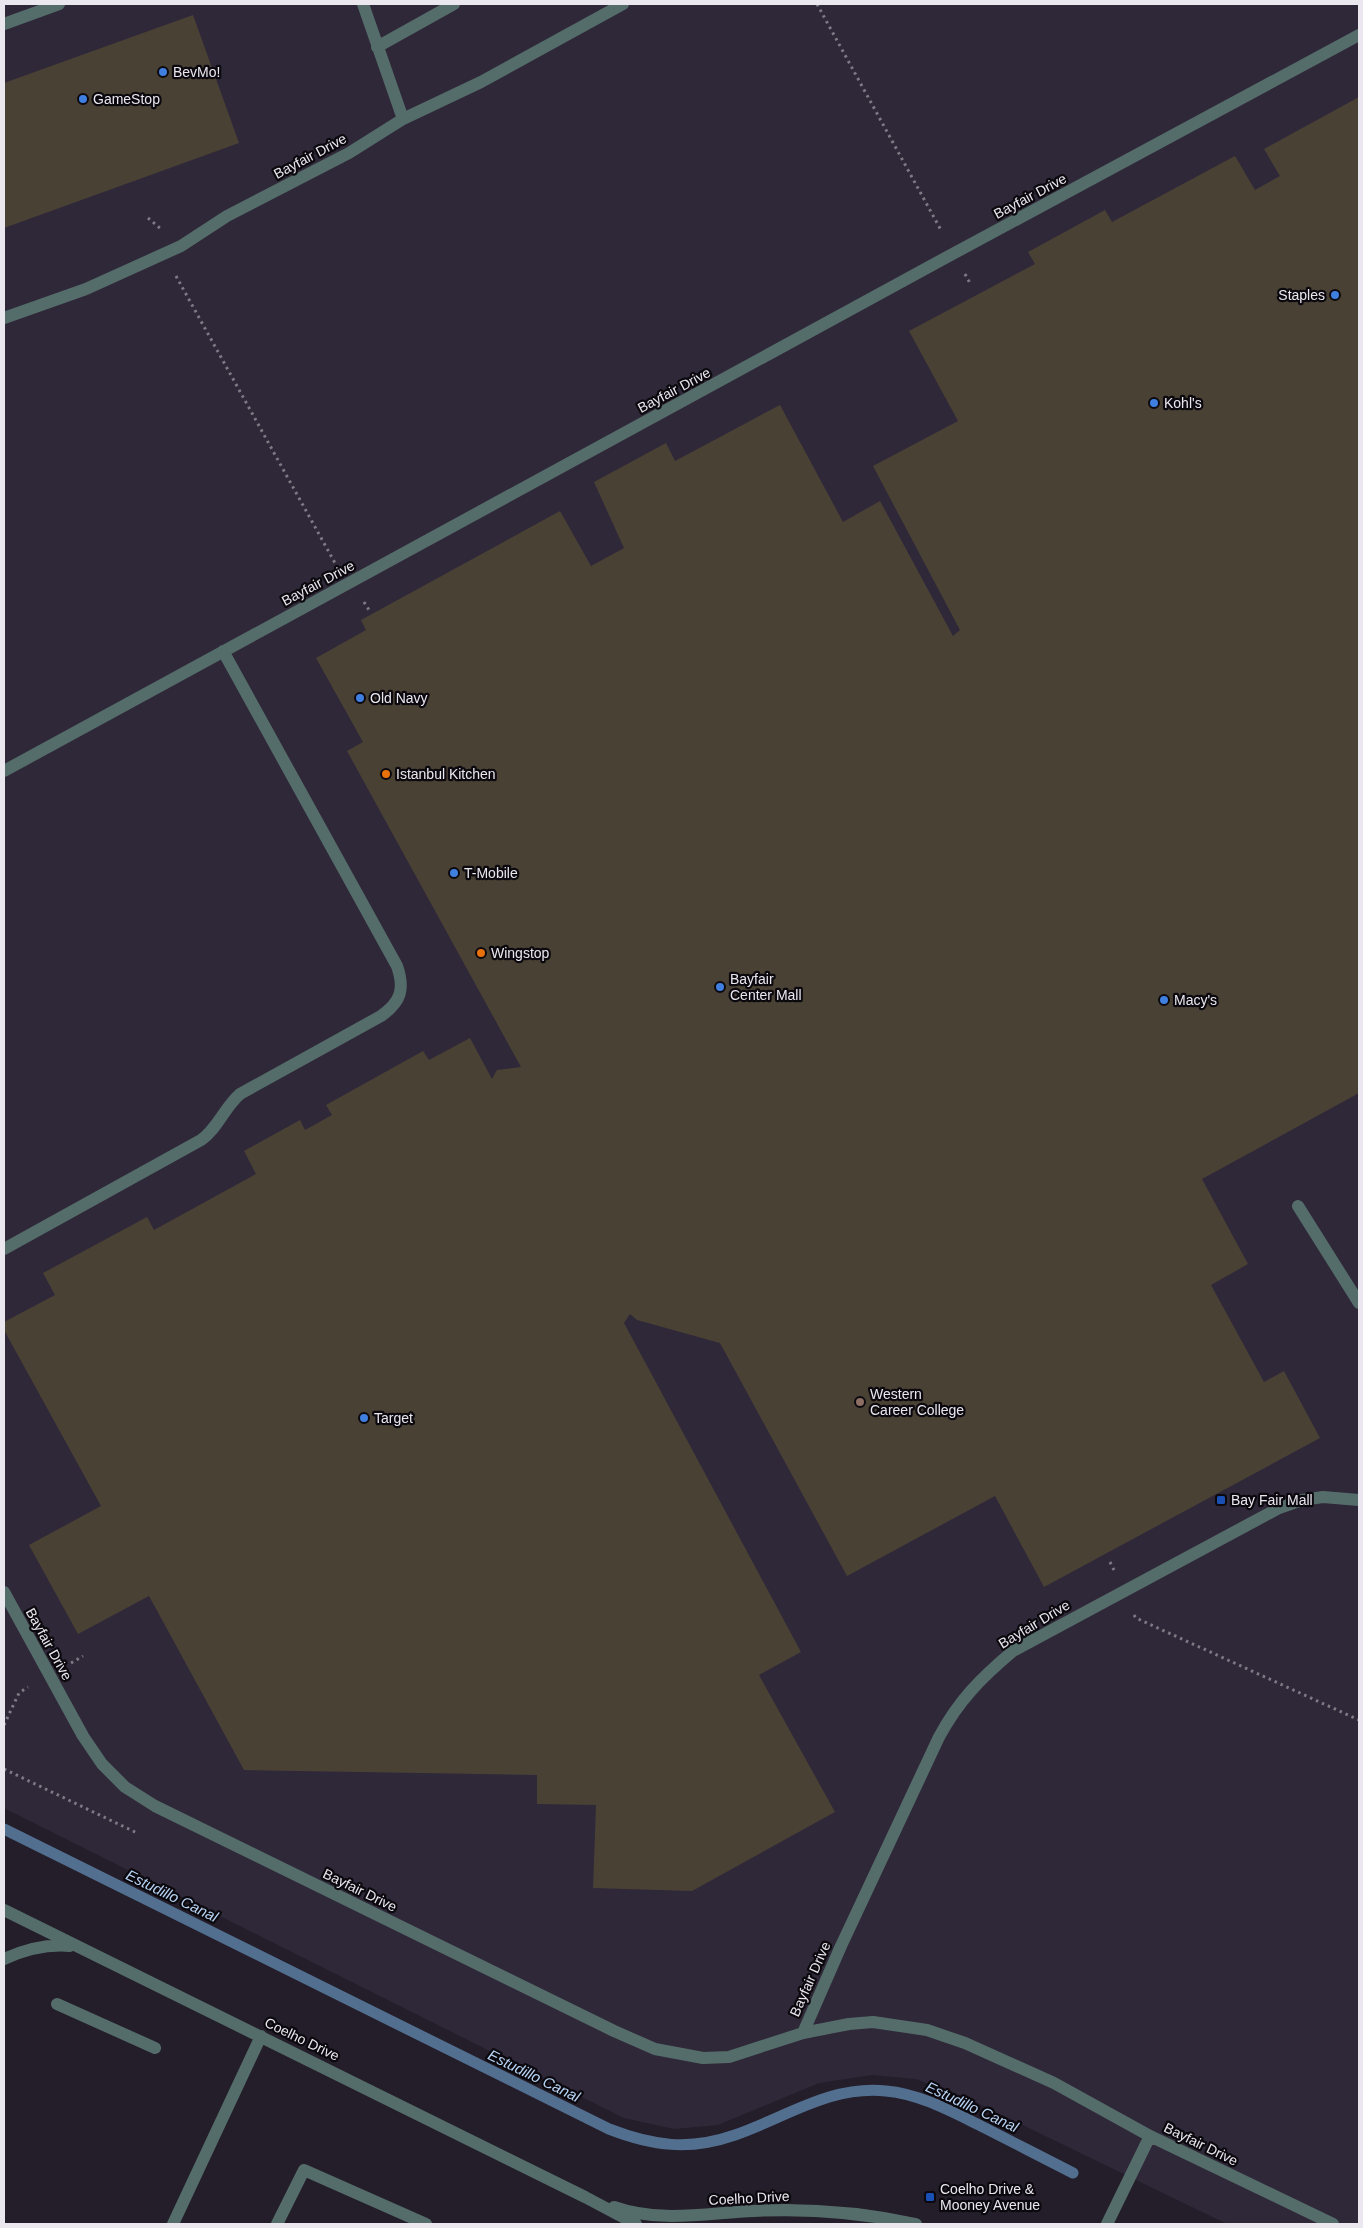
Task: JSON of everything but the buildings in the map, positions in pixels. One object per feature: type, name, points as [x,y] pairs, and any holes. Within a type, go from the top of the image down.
[{"type":"lane","points":[[4,24],[59,4]]},
{"type":"lane","points":[[363,4],[403,120]]},
{"type":"lane","points":[[377,46],[454,4]]},
{"type":"lane","name":"Bayfair Drive","points":[[4,318],[86,289],[181,246],[227,216],[349,153],[403,120],[481,82],[623,4]]},
{"type":"lane","name":"Bayfair Drive","points":[[4,771],[1359,35]]},
{"type":"lane","points":[[4,1249],[201,1140],[211,1133],[225,1110],[240,1094],[381,1016],[393,1007],[400,994],[402,980],[398,966],[223,651]]},
{"type":"lane","points":[[1298,1206],[1359,1304]]},
{"type":"lane","name":"Bayfair Drive","points":[[803,2033],[841,1946],[952,1714],[968,1692],[1014,1652],[1279,1508],[1302,1500],[1323,1498],[1359,1500]]},
{"type":"lane","name":"Bayfair Drive","points":[[4,1592],[83,1736],[102,1764],[125,1787],[155,1806],[655,2050],[703,2058],[729,2056],[803,2033],[849,2024],[873,2022],[927,2030],[965,2043],[1054,2083],[1150,2136],[1332,2224]]},
{"type":"lane","name":"Coelho Drive","points":[[4,1910],[586,2197],[636,2224]]},
{"type":"lane","points":[[4,1959],[27,1949],[52,1945],[78,1946]]},
{"type":"lane","points":[[57,2004],[156,2048]]},
{"type":"lane","points":[[173,2224],[261,2036]]},
{"type":"lane","points":[[1108,2224],[1150,2136]]},
{"type":"lane","points":[[277,2224],[304,2170],[426,2224]]},
{"type":"lane","name":"Coelho Drive","points":[[586,2197],[622,2210],[665,2216],[754,2211],[803,2211],[852,2214],[916,2224]]},
{"type":"path","points":[[817,4],[971,285]]},
{"type":"path","points":[[148,218],[181,246],[176,278],[332,558],[369,610]]},
{"type":"path","points":[[1110,1562],[1136,1618],[1359,1720]]},
{"type":"path","points":[[4,1769],[137,1833]]},
{"type":"shaded area","points":[[4,4],[1359,4],[1359,2224],[1227,2224],[969,2099],[916,2079],[872,2075],[819,2083],[718,2125],[674,2129],[624,2118],[4,1808]]},
{"type":"waterway","name":"Estudillo Canal","points":[[4,1829],[609,2129],[625,2135],[656,2143],[687,2145],[702,2143],[735,2135],[808,2104],[827,2098],[865,2090],[886,2091],[912,2096],[937,2105],[1073,2173]]},
{"type":"place","name":"BevMo!","points":[[163,72]]},
{"type":"place","name":"GameStop","points":[[83,99]]},
{"type":"place","name":"Staples","points":[[1335,295]]},
{"type":"place","name":"Kohl's","points":[[1154,403]]},
{"type":"place","name":"Old Navy","points":[[360,698]]},
{"type":"place","name":"Istanbul Kitchen","points":[[386,774]]},
{"type":"place","name":"T-Mobile","points":[[454,873]]},
{"type":"place","name":"Wingstop","points":[[481,953]]},
{"type":"place","name":"Bayfair Center Mall","points":[[720,987]]},
{"type":"place","name":"Macy's","points":[[1164,1000]]},
{"type":"place","name":"Western Career College","points":[[860,1402]]},
{"type":"place","name":"Target","points":[[364,1418]]},
{"type":"place","name":"Bay Fair Mall","points":[[1221,1500]]},
{"type":"place","name":"Coelho Drive & Mooney Avenue","points":[[930,2197]]}]
